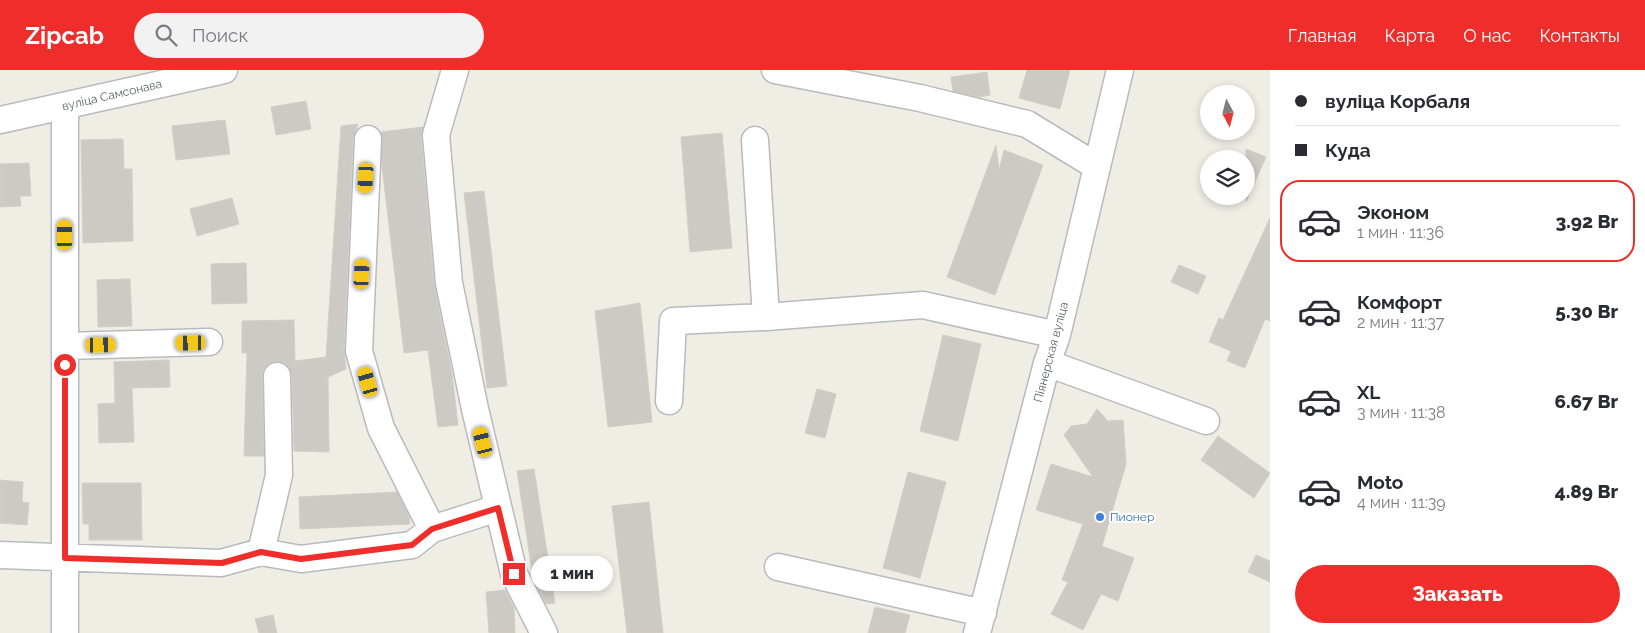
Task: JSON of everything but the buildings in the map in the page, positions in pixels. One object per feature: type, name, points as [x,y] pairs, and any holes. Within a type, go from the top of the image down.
[{"type":"street","name":"вуліца Самсонава","points":[[0,120],[224,70]]},
{"type":"street","points":[[455,70],[436,135],[448,273],[475,409],[514,574],[544,633]]},
{"type":"street","points":[[776,70],[920,98],[1027,124],[1096,166]]},
{"type":"street","name":"Піянерская вуліца","points":[[980,623],[1046,363],[1057,335],[1120,70]]},
{"type":"street","points":[[65,106],[65,633]]},
{"type":"street","points":[[368,139],[359,351],[381,428],[432,529]]},
{"type":"street","points":[[755,140],[766,317]]},
{"type":"street","points":[[669,402],[673,321],[766,317],[923,305],[1057,335]]},
{"type":"street","points":[[65,346],[209,342]]},
{"type":"street","points":[[1046,363],[1206,422]]},
{"type":"street","points":[[261,552],[279,475],[277,376]]},
{"type":"street","points":[[0,555],[222,563],[261,552],[301,559],[412,545],[432,529],[498,508]]},
{"type":"street","points":[[778,567],[980,623]]},
{"type":"place","name":"Пионер","points":[[1100,517]]},
{"type":"route","points":[[65,365],[65,558],[222,563],[261,552],[301,559],[412,545],[432,529],[498,508],[514,574]]}]
